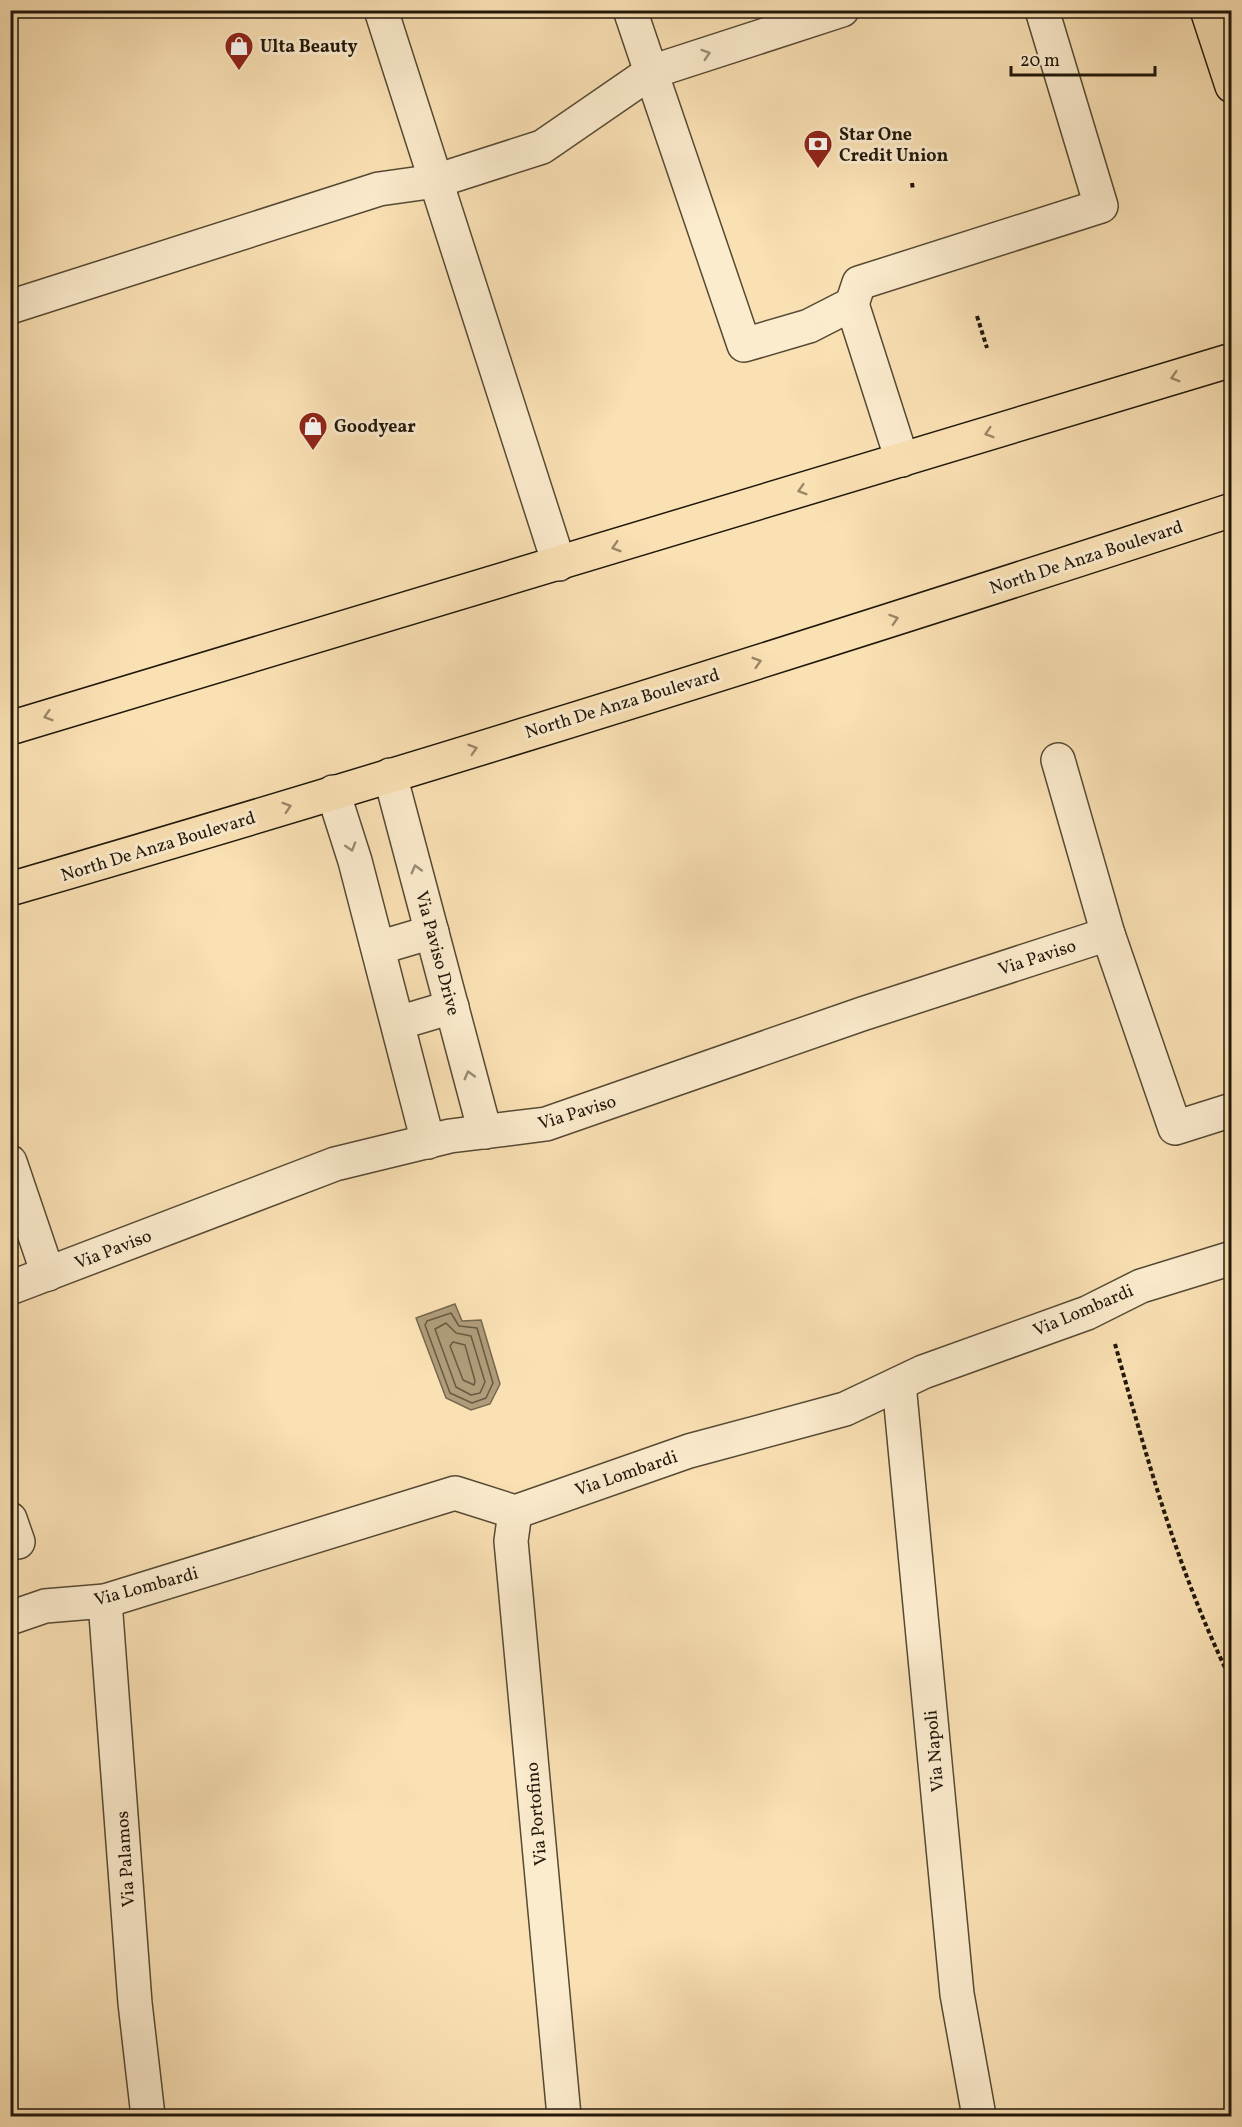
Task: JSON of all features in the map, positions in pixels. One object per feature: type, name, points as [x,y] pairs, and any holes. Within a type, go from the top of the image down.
[{"type":"main road","points":[[1207,10],[1232,86]]},
{"type":"main road","points":[[12,722],[559,564],[1232,360]]},
{"type":"main road","name":"North De Anza Boulevard","points":[[10,889],[231,825],[827,640],[1232,510]]},
{"type":"lane","points":[[381,10],[559,564]]},
{"type":"lane","points":[[630,10],[744,345],[809,326],[852,304]]},
{"type":"lane","points":[[10,307],[379,189],[436,182],[542,147],[651,72],[842,10]]},
{"type":"lane","points":[[902,460],[852,304],[859,283],[1101,206],[1042,10]]},
{"type":"lane","points":[[1058,759],[1108,934],[1175,1128],[1232,1110]]},
{"type":"lane","name":"Via Paviso Drive","points":[[390,774],[485,1132]]},
{"type":"lane","points":[[333,792],[378,948],[428,1142]]},
{"type":"lane","points":[[378,948],[432,932]]},
{"type":"lane","name":"Via Paviso","points":[[10,1288],[335,1164],[428,1142],[546,1124],[862,1014],[1108,934]]},
{"type":"lane","points":[[398,1023],[452,1007]]},
{"type":"lane","points":[[10,1162],[48,1274]]},
{"type":"lane","name":"Via Lombardi","points":[[10,1618],[45,1606],[105,1601],[455,1493],[514,1512],[689,1451],[845,1409],[923,1372],[1087,1312],[1141,1286],[1232,1258]]},
{"type":"lane","name":"Via Napoli","points":[[899,1384],[957,1995],[979,2116]]},
{"type":"lane","name":"Via Portofino","points":[[514,1512],[511,1541],[564,2116]]},
{"type":"lane","name":"Via Palamos","points":[[105,1601],[135,2003],[148,2116]]},
{"type":"path","points":[[912,183],[914,189]]},
{"type":"path","points":[[977,316],[987,348]]},
{"type":"path","points":[[1104,1303],[1156,1492],[1210,1638],[1232,1682]]},
{"type":"water","points":[[455,1304],[462,1321],[481,1320],[500,1384],[490,1404],[471,1410],[446,1398],[416,1318]]},
{"type":"place","name":"Ulta Beauty","points":[[239,72]]},
{"type":"place","name":"Star One Credit Union","points":[[818,170]]},
{"type":"place","name":"Goodyear","points":[[313,452]]}]
